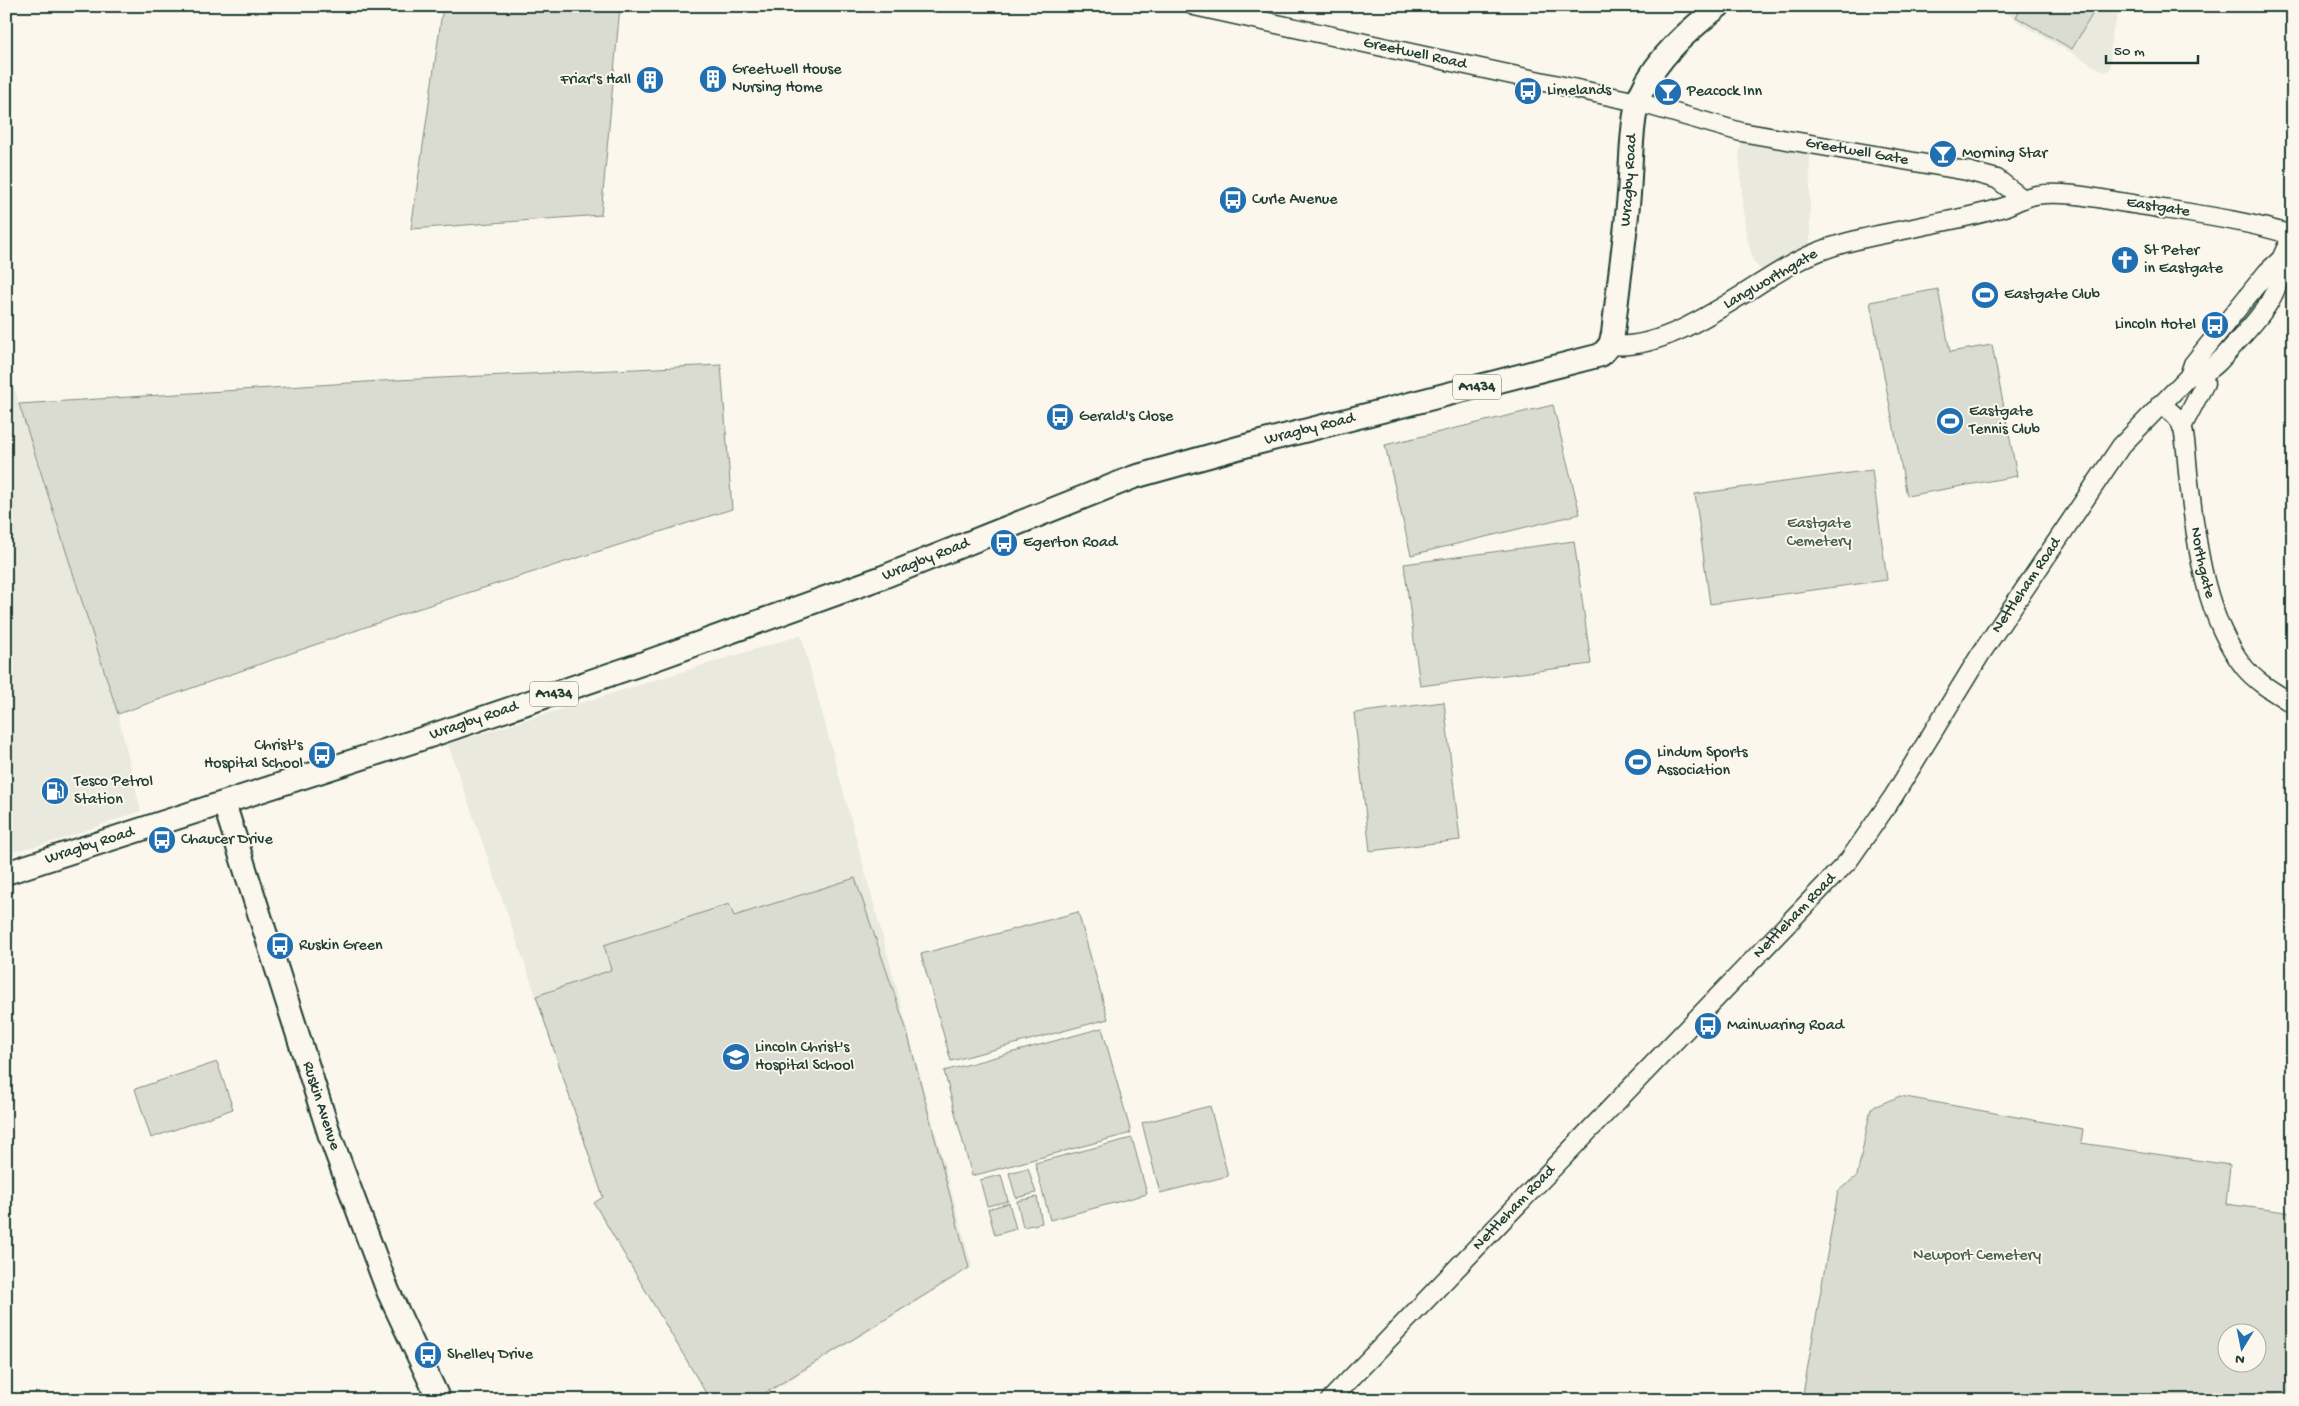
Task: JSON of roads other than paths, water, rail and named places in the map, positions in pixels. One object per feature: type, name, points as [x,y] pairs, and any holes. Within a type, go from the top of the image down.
[{"type":"main road","name":"Wragby Road","points":[[6,873],[432,736],[644,663],[883,577],[1134,477],[1245,446],[1601,355],[1610,345],[1629,196],[1636,102],[1656,65],[1692,27],[1719,6]]},
{"type":"main road","name":"Ruskin Avenue","points":[[224,803],[330,1136],[388,1291],[439,1400]]},
{"type":"street","name":"Greetwell Road","points":[[1194,6],[1636,102],[1741,132]]},
{"type":"street","name":"Greetwell Gate","points":[[1741,132],[1928,163],[1997,179],[2023,199]]},
{"type":"street","name":"Eastgate","points":[[2023,199],[2035,195],[2050,194],[2094,198],[2186,212],[2269,228],[2292,235]]},
{"type":"street","name":"Langworthgate","points":[[1610,345],[1620,346],[1670,334],[1723,308],[1796,262],[1837,244],[1949,221],[1998,208],[2023,199]]},
{"type":"street","points":[[2160,404],[2172,412],[2182,427],[2205,383],[2196,375],[2193,364],[2267,272],[2281,259],[2292,235]]},
{"type":"street","name":"Nettleham Road","points":[[1330,1400],[1849,860],[1893,797],[1980,655],[2121,446],[2160,404],[2196,375]]},
{"type":"street","name":"Northgate","points":[[2182,427],[2194,528],[2207,587],[2224,632],[2244,667],[2261,684],[2293,704]]},
{"type":"place","name":"Greetwell House Nursing Home","points":[[713,79]]},
{"type":"place","name":"Friar's Hall","points":[[650,80]]},
{"type":"place","name":"Limelands","points":[[1528,91]]},
{"type":"place","name":"Peacock Inn","points":[[1668,92]]},
{"type":"place","name":"Morning Star","points":[[1943,154]]},
{"type":"place","name":"Curle Avenue","points":[[1233,200]]},
{"type":"place","name":"St Peter in Eastgate","points":[[2125,260]]},
{"type":"place","name":"Eastgate Club","points":[[1985,295]]},
{"type":"place","name":"Lincoln Hotel","points":[[2215,325]]},
{"type":"place","name":"Gerald's Close","points":[[1060,417]]},
{"type":"place","name":"Eastgate Tennis Club","points":[[1950,421]]},
{"type":"place","name":"Egerton Road","points":[[1004,543]]},
{"type":"place","name":"Christ's Hospital School","points":[[322,755]]},
{"type":"place","name":"Lindum Sports Association","points":[[1638,762]]},
{"type":"place","name":"Tesco Petrol Station","points":[[55,791]]},
{"type":"place","name":"Chaucer Drive","points":[[162,840]]},
{"type":"place","name":"Ruskin Green","points":[[280,946]]},
{"type":"place","name":"Mainwaring Road","points":[[1708,1026]]},
{"type":"place","name":"Lincoln Christ's Hospital School","points":[[736,1057]]},
{"type":"place","name":"Shelley Drive","points":[[428,1355]]},
{"type":"park label","name":"Eastgate Cemetery","points":[[1819,533]]},
{"type":"park label","name":"Newport Cemetery","points":[[1977,1256]]}]
